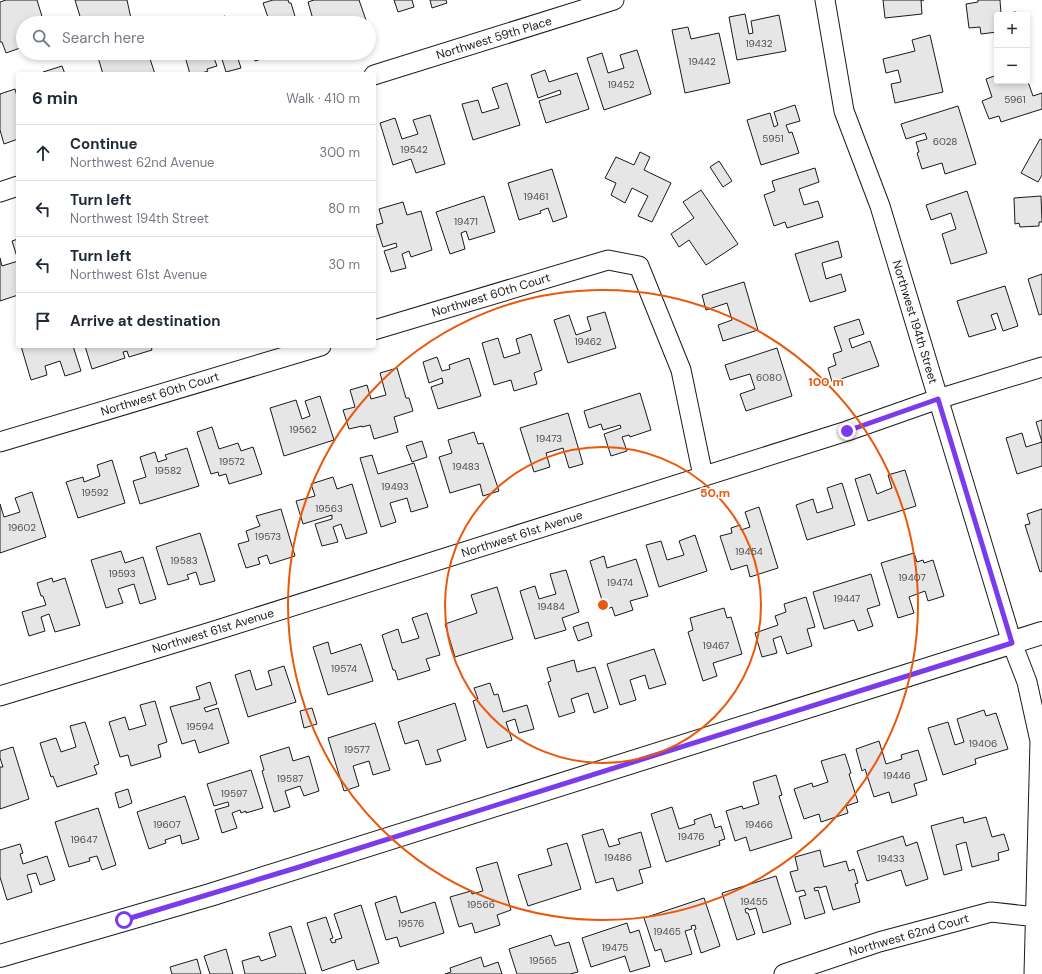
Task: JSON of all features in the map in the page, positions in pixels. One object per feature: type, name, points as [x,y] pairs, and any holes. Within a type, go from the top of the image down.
[{"type":"street","name":"Northwest 59th Place","points":[[376,74],[614,0]]},
{"type":"street","name":"Northwest 194th Street","points":[[825,0],[844,111],[880,206],[1012,643],[1028,682],[1040,740],[1037,917],[1034,974]]},
{"type":"street","points":[[0,192],[16,187]]},
{"type":"street","name":"Northwest 60th Court","points":[[376,329],[608,260],[639,266],[681,370],[703,476]]},
{"type":"street","name":"Northwest 60th Court","points":[[0,442],[314,348]]},
{"type":"street","name":"Northwest 61st Avenue","points":[[0,696],[214,632],[847,431],[938,399],[1042,367]]},
{"type":"street","points":[[0,956],[224,890],[1042,634]]},
{"type":"street","name":"Northwest 62nd Court","points":[[784,974],[879,942],[992,912],[1037,917]]},
{"type":"building","points":[[6,0],[37,0],[42,16],[16,16],[16,49],[6,53],[2,42],[0,42],[0,2]]},
{"type":"building","points":[[75,0],[127,0],[130,16],[80,16]]},
{"type":"building","points":[[273,0],[288,0],[289,3],[291,3],[295,16],[268,16],[263,3]]},
{"type":"building","points":[[314,0],[359,0],[365,16],[312,16],[308,2]]},
{"type":"building","points":[[394,0],[412,0],[414,7],[398,12]]},
{"type":"building","points":[[430,0],[446,0],[447,3],[432,8]]},
{"type":"building","points":[[883,0],[921,0],[922,14],[885,18]]},
{"type":"building","points":[[978,0],[1000,0],[1001,12],[994,12],[994,32],[981,34],[980,27],[969,28],[966,4],[978,2]]},
{"type":"building","points":[[745,14],[749,34],[753,33],[751,21],[779,15],[786,51],[737,60],[729,17]]},
{"type":"building","points":[[688,27],[691,39],[719,33],[730,83],[685,93],[672,30]]},
{"type":"building","points":[[930,35],[943,92],[895,103],[891,84],[901,82],[898,70],[886,73],[883,59],[915,51],[912,40]]},
{"type":"building","points":[[637,50],[651,94],[604,110],[587,58],[602,53],[608,73],[624,68],[620,55]]},
{"type":"building","points":[[99,60],[150,60],[154,72],[102,72]]},
{"type":"building","points":[[186,60],[215,60],[217,66],[207,69],[208,71],[205,72],[189,72]]},
{"type":"building","points":[[222,60],[238,60],[241,68],[226,72]]},
{"type":"building","points":[[62,66],[64,72],[43,72]]},
{"type":"building","points":[[545,70],[549,82],[577,73],[589,109],[546,123],[539,101],[561,94],[560,90],[538,98],[531,75]]},
{"type":"building","points":[[994,76],[994,84],[1029,84],[1033,96],[1042,93],[1042,109],[1001,122],[999,116],[989,119],[982,101],[992,97],[986,79]]},
{"type":"building","points":[[507,83],[520,125],[473,140],[462,104],[478,100],[482,113],[499,108],[492,88]]},
{"type":"building","points":[[15,89],[16,93],[16,140],[4,144],[0,130],[0,94]]},
{"type":"building","points":[[795,105],[800,121],[786,125],[789,133],[792,132],[799,153],[761,165],[747,120],[770,113],[774,127],[778,125],[774,112]]},
{"type":"building","points":[[958,106],[976,164],[945,174],[942,163],[922,169],[917,153],[919,152],[916,142],[927,139],[925,133],[906,139],[901,124]]},
{"type":"building","points":[[430,115],[445,164],[416,173],[411,159],[393,165],[380,123],[395,118],[402,139],[418,134],[413,120]]},
{"type":"building","points":[[1040,139],[1042,140],[1042,175],[1038,182],[1021,173]]},
{"type":"building","points":[[640,152],[650,157],[644,170],[671,183],[652,222],[638,216],[648,196],[632,188],[625,203],[611,195],[616,183],[605,178],[616,157],[634,165]]},
{"type":"building","points":[[719,161],[732,181],[723,187],[710,167]]},
{"type":"building","points":[[815,168],[819,182],[799,189],[804,205],[818,201],[823,217],[787,228],[785,222],[774,226],[764,195],[775,191],[772,181]]},
{"type":"building","points":[[552,169],[567,217],[553,222],[548,208],[540,211],[541,213],[519,220],[508,183]]},
{"type":"building","points":[[701,190],[738,244],[706,265],[689,240],[679,247],[671,234],[694,218],[683,202]]},
{"type":"building","points":[[967,191],[987,253],[951,264],[942,234],[956,229],[951,213],[931,220],[926,205]]},
{"type":"building","points":[[484,196],[495,232],[469,240],[466,231],[461,233],[465,249],[450,254],[436,212]]},
{"type":"building","points":[[1041,196],[1042,222],[1039,222],[1039,226],[1020,227],[1019,223],[1015,224],[1014,198]]},
{"type":"building","points":[[403,202],[407,215],[421,211],[432,250],[411,257],[409,251],[402,254],[406,268],[391,272],[384,251],[397,247],[396,243],[383,247],[376,225],[383,223],[379,209]]},
{"type":"building","points":[[16,240],[16,254],[12,241]]},
{"type":"building","points":[[838,241],[842,257],[822,263],[826,279],[841,274],[846,291],[810,302],[795,254]]},
{"type":"building","points":[[0,258],[2,266],[16,262],[16,296],[0,301]]},
{"type":"building","points":[[1042,274],[1042,314],[1039,315],[1028,279]]},
{"type":"building","points":[[744,282],[758,330],[723,341],[718,325],[732,320],[727,303],[706,310],[702,295]]},
{"type":"building","points":[[1005,286],[1018,326],[1003,331],[997,313],[991,315],[996,329],[969,337],[957,301]]},
{"type":"building","points":[[605,312],[616,348],[568,363],[554,320],[569,315],[576,335],[591,330],[587,317]]},
{"type":"building","points":[[859,319],[864,334],[849,339],[852,348],[870,341],[879,366],[832,382],[828,368],[836,365],[833,354],[842,351],[834,327]]},
{"type":"building","points":[[531,334],[542,370],[534,373],[537,384],[514,391],[511,380],[494,385],[482,343],[498,338],[504,358],[520,353],[516,339]]},
{"type":"building","points":[[22,348],[74,348],[81,371],[65,376],[60,361],[45,366],[47,375],[31,380]]},
{"type":"building","points":[[86,348],[152,348],[152,350],[129,357],[127,351],[123,352],[125,358],[92,369]]},
{"type":"building","points":[[777,348],[792,396],[746,411],[740,394],[755,389],[750,374],[730,380],[725,365]]},
{"type":"building","points":[[437,357],[442,371],[450,369],[449,365],[469,358],[481,396],[438,409],[431,387],[443,383],[442,378],[429,383],[423,362]]},
{"type":"building","points":[[397,368],[406,398],[409,398],[413,411],[394,417],[398,432],[374,439],[370,425],[349,429],[343,410],[355,407],[350,390],[367,385],[371,399],[386,395],[380,373]]},
{"type":"building","points":[[640,393],[651,430],[630,437],[629,435],[622,437],[627,451],[611,456],[604,434],[621,428],[620,425],[603,430],[601,424],[589,428],[584,411]]},
{"type":"building","points":[[320,396],[334,440],[284,456],[270,408],[296,400],[302,419],[310,416],[305,401]]},
{"type":"building","points":[[568,413],[583,464],[569,468],[563,448],[546,453],[550,467],[534,472],[520,428]]},
{"type":"building","points":[[1042,420],[1042,442],[1036,422]]},
{"type":"building","points":[[212,427],[219,449],[238,443],[241,451],[253,447],[262,474],[229,484],[226,474],[219,476],[218,472],[211,474],[197,432]]},
{"type":"building","points":[[474,432],[478,444],[483,443],[499,491],[483,496],[480,484],[450,493],[439,457],[452,453],[448,440]]},
{"type":"building","points":[[1022,433],[1026,447],[1042,442],[1042,466],[1017,474],[1006,438]]},
{"type":"building","points":[[422,441],[427,457],[412,462],[406,446]]},
{"type":"building","points":[[187,448],[199,486],[140,504],[133,481],[146,477],[140,457],[155,452],[158,462],[167,459],[165,455]]},
{"type":"building","points":[[372,455],[378,474],[414,463],[428,507],[411,512],[407,498],[390,503],[396,522],[381,527],[360,458]]},
{"type":"building","points":[[112,460],[125,503],[78,518],[66,482],[83,477],[84,482],[100,476],[97,465]]},
{"type":"building","points":[[905,470],[916,506],[868,521],[855,479],[870,474],[877,494],[892,488],[888,475]]},
{"type":"building","points":[[333,477],[337,489],[352,484],[367,533],[346,539],[341,524],[333,527],[338,542],[322,546],[315,524],[332,519],[332,515],[303,524],[296,501],[315,496],[311,484]]},
{"type":"building","points":[[842,483],[855,525],[807,540],[796,505],[813,499],[817,513],[833,508],[827,488]]},
{"type":"building","points":[[32,492],[46,537],[0,553],[0,504],[4,517],[20,512],[15,498]]},
{"type":"building","points":[[759,507],[778,568],[750,577],[747,565],[731,570],[720,536],[732,533],[731,528],[740,525],[741,530],[750,527],[745,512]]},
{"type":"building","points":[[281,509],[295,556],[270,564],[267,555],[258,558],[260,564],[246,568],[238,544],[249,541],[246,531],[260,526],[256,516]]},
{"type":"building","points":[[1042,509],[1042,571],[1040,572],[1025,525],[1030,524],[1027,514]]},
{"type":"building","points":[[200,533],[215,581],[200,585],[196,572],[187,575],[189,579],[168,585],[156,547]]},
{"type":"building","points":[[695,535],[707,571],[659,587],[646,545],[661,541],[667,560],[684,555],[679,541]]},
{"type":"building","points":[[121,551],[125,563],[143,557],[156,599],[140,604],[134,584],[118,589],[123,603],[106,608],[91,560]]},
{"type":"building","points":[[914,553],[917,562],[923,560],[924,563],[933,560],[944,596],[928,601],[925,591],[909,597],[914,613],[898,618],[881,563]]},
{"type":"building","points":[[604,556],[607,568],[636,559],[648,596],[630,601],[633,610],[615,616],[612,607],[605,610],[590,561]]},
{"type":"building","points":[[566,570],[579,612],[562,618],[566,630],[535,639],[520,591],[535,586],[539,599],[556,594],[550,574]]},
{"type":"building","points":[[871,574],[880,605],[867,609],[873,626],[858,631],[854,620],[824,629],[813,592]]},
{"type":"building","points":[[52,578],[53,582],[65,578],[80,625],[55,632],[49,614],[41,617],[45,631],[29,636],[22,612],[46,605],[43,596],[41,596],[37,583]]},
{"type":"building","points":[[497,587],[513,639],[455,657],[445,624],[477,613],[471,595]]},
{"type":"building","points":[[806,597],[815,627],[807,629],[812,646],[787,654],[781,636],[773,639],[777,653],[762,657],[755,633],[778,625],[775,616],[786,612],[784,604]]},
{"type":"building","points":[[724,608],[727,618],[731,617],[742,654],[713,663],[717,676],[703,681],[688,632],[693,630],[690,618]]},
{"type":"building","points":[[427,613],[440,655],[426,659],[430,670],[398,680],[395,670],[393,670],[382,635],[398,629],[402,643],[419,638],[412,618]]},
{"type":"building","points":[[588,622],[592,636],[578,641],[573,627]]},
{"type":"building","points":[[328,642],[331,654],[361,644],[373,681],[328,695],[313,647]]},
{"type":"building","points":[[654,649],[666,684],[649,689],[645,675],[630,680],[636,700],[620,705],[607,664]]},
{"type":"building","points":[[574,660],[577,672],[595,667],[608,708],[594,713],[588,693],[571,699],[575,712],[559,717],[548,682],[551,681],[547,668]]},
{"type":"building","points":[[284,666],[296,702],[248,717],[235,675],[250,670],[256,690],[272,685],[268,671]]},
{"type":"building","points":[[210,682],[217,704],[204,708],[206,712],[218,708],[229,743],[199,753],[195,740],[182,744],[170,707],[200,699],[196,687]]},
{"type":"building","points":[[490,683],[494,695],[498,694],[503,712],[527,705],[534,729],[519,733],[515,719],[506,722],[512,740],[487,748],[473,701],[478,699],[474,688]]},
{"type":"building","points":[[155,701],[167,742],[158,745],[161,757],[131,766],[128,755],[120,757],[109,722],[125,717],[129,730],[146,725],[140,705]]},
{"type":"building","points":[[455,703],[466,740],[437,750],[441,761],[426,765],[418,740],[405,744],[398,722]]},
{"type":"building","points":[[312,708],[317,724],[304,728],[300,711]]},
{"type":"building","points":[[984,710],[986,716],[996,713],[1008,749],[975,759],[976,764],[943,775],[928,728],[948,722],[955,745],[964,742],[957,719]]},
{"type":"building","points":[[85,722],[99,764],[94,766],[97,774],[57,787],[53,776],[51,777],[40,743],[56,738],[61,752],[76,747],[70,726]]},
{"type":"building","points":[[375,723],[390,770],[373,775],[369,761],[353,766],[359,786],[344,791],[328,738]]},
{"type":"building","points":[[879,741],[886,764],[902,759],[901,755],[918,750],[927,780],[914,784],[917,795],[892,803],[889,792],[874,797],[865,769],[862,771],[856,749]]},
{"type":"building","points":[[13,747],[29,799],[0,809],[0,767],[3,767],[0,758],[0,751]]},
{"type":"building","points":[[289,747],[293,761],[309,756],[319,791],[304,796],[300,786],[285,791],[290,807],[274,812],[262,771],[264,770],[260,756]]},
{"type":"building","points":[[845,754],[851,773],[849,774],[858,802],[846,806],[848,813],[821,822],[819,814],[804,819],[794,789],[812,783],[813,787],[828,782],[821,761]]},
{"type":"building","points":[[251,770],[263,808],[246,813],[246,811],[241,813],[240,810],[232,813],[237,828],[222,833],[215,810],[229,806],[228,802],[214,806],[207,784]]},
{"type":"building","points":[[776,775],[782,795],[779,796],[792,838],[750,851],[746,837],[735,841],[726,811],[742,806],[743,809],[759,804],[753,782]]},
{"type":"building","points":[[128,789],[132,803],[119,808],[115,793]]},
{"type":"building","points":[[185,796],[199,839],[182,844],[180,835],[165,840],[166,843],[149,849],[137,812]]},
{"type":"building","points":[[672,807],[679,829],[695,824],[694,820],[711,814],[715,828],[721,826],[725,839],[719,841],[720,845],[666,862],[651,814]]},
{"type":"building","points":[[98,808],[116,865],[102,870],[97,856],[89,858],[90,861],[69,867],[55,822]]},
{"type":"building","points":[[963,817],[964,823],[986,817],[992,837],[1004,834],[1009,850],[998,853],[999,860],[972,867],[966,842],[956,845],[962,870],[944,875],[931,826]]},
{"type":"building","points":[[603,829],[609,847],[620,844],[618,839],[641,832],[651,867],[639,870],[643,883],[617,891],[613,878],[596,883],[582,835]]},
{"type":"building","points":[[903,836],[906,846],[917,842],[928,879],[906,886],[901,870],[867,881],[857,851]]},
{"type":"building","points":[[567,843],[581,889],[528,906],[518,875],[552,865],[547,849]]},
{"type":"building","points":[[20,844],[23,853],[20,854],[23,864],[47,856],[55,880],[40,885],[36,873],[27,875],[32,892],[7,900],[0,877],[0,850]]},
{"type":"building","points":[[820,850],[824,867],[846,861],[849,871],[854,869],[858,883],[855,884],[860,902],[833,910],[826,886],[814,888],[815,891],[818,890],[825,913],[805,919],[799,897],[806,895],[804,890],[796,892],[790,872],[798,870],[795,857]]},
{"type":"building","points":[[497,862],[511,910],[497,915],[500,925],[475,933],[472,923],[459,927],[450,897],[471,891],[472,894],[483,891],[476,868]]},
{"type":"building","points":[[776,876],[791,924],[763,933],[756,908],[749,910],[748,908],[745,909],[746,913],[748,913],[755,934],[737,940],[722,893]]},
{"type":"building","points":[[396,896],[401,913],[435,902],[444,933],[400,947],[397,937],[386,940],[375,903]]},
{"type":"building","points":[[704,898],[720,946],[701,953],[694,930],[696,929],[695,925],[691,926],[692,929],[685,931],[692,954],[665,962],[661,949],[655,951],[644,918]]},
{"type":"building","points":[[361,905],[379,963],[357,970],[354,960],[322,971],[307,923],[326,917],[333,938],[330,939],[332,943],[336,942],[335,940],[342,938],[334,914]]},
{"type":"building","points":[[627,923],[630,933],[639,930],[650,966],[630,972],[625,956],[591,967],[582,938]]},
{"type":"building","points":[[291,926],[306,974],[245,974],[242,961],[259,956],[261,961],[276,956],[269,933]]},
{"type":"building","points":[[551,935],[555,946],[569,942],[578,972],[570,974],[517,974],[509,949]]},
{"type":"building","points":[[226,949],[233,974],[210,974],[204,956]]},
{"type":"building","points":[[481,957],[484,967],[498,962],[502,974],[445,974],[451,972],[450,968]]},
{"type":"building","points":[[197,959],[201,974],[172,974],[170,967]]},
{"type":"route","points":[[124,920],[296,868],[1012,643],[938,399],[847,431]]}]
